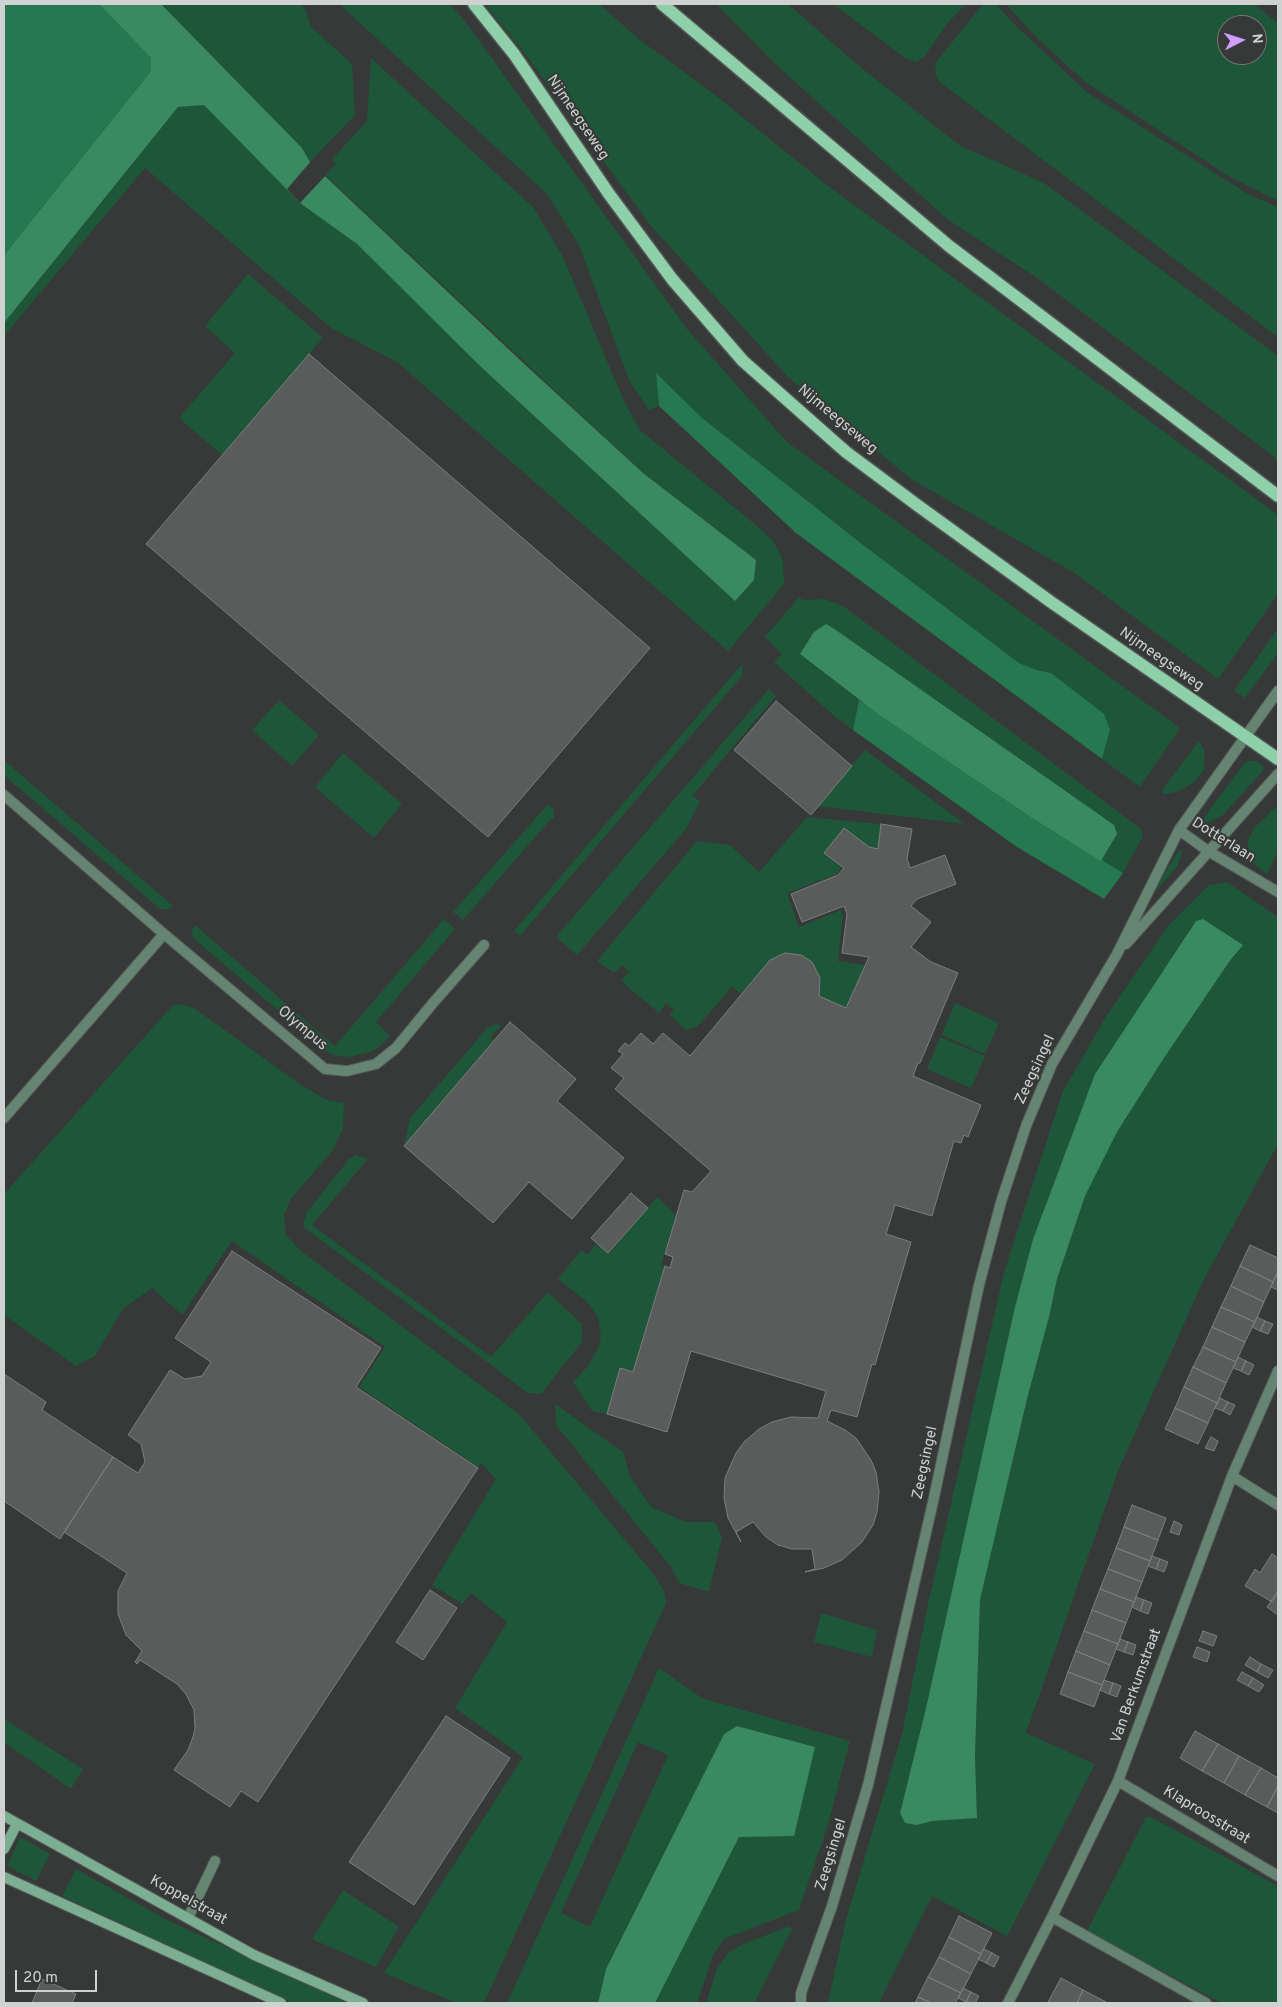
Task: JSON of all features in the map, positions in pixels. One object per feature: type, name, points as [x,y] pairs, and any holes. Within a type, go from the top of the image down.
[{"type":"main road","name":"Nijmeegseweg","points":[[474,4],[514,54],[610,194],[672,279],[742,361],[846,452],[1051,602],[1278,759]]},
{"type":"main road","points":[[662,4],[949,246],[1278,496]]},
{"type":"street","name":"Zeegsingel","points":[[793,2003],[801,1998],[832,1906],[868,1785],[931,1512],[979,1284],[1001,1202],[1026,1126],[1052,1064],[1117,954],[1179,830],[1278,691]]},
{"type":"street","name":"Zeegsingel","points":[[1117,954],[1278,774]]},
{"type":"street","name":"Olympus","points":[[4,795],[164,934],[325,1068],[347,1071],[376,1064],[396,1048],[484,944]]},
{"type":"street","name":"Dotterlaan","points":[[1179,830],[1208,851],[1278,892]]},
{"type":"street","points":[[4,1118],[164,934]]},
{"type":"street","name":"Van Berkumstraat","points":[[1008,2003],[1118,1781],[1232,1476],[1278,1371]]},
{"type":"street","points":[[1232,1476],[1278,1505]]},
{"type":"street","name":"Klaproosstraat","points":[[1118,1781],[1278,1876]]},
{"type":"street","name":"Koppelstraat","points":[[4,1816],[254,1955],[363,2003]]},
{"type":"street","points":[[4,1849],[17,1824]]},
{"type":"street","points":[[188,1918],[215,1861]]},
{"type":"street","points":[[4,1877],[281,2003]]},
{"type":"street","points":[[1052,1917],[1206,2003]]},
{"type":"shaded area","points":[[4,4],[99,4],[151,58],[151,71],[4,255]]},
{"type":"shaded area","points":[[99,4],[161,4],[302,148],[310,162],[519,359],[643,473],[756,560],[754,580],[735,601],[481,367],[357,244],[300,203],[204,105],[178,107],[4,323],[4,255],[151,71],[151,58]]},
{"type":"shaded area","points":[[161,4],[300,4],[305,8],[311,27],[352,64],[355,115],[310,162],[302,148]]},
{"type":"shaded area","points":[[339,4],[450,4],[465,21],[687,329],[787,442],[1180,728],[1140,787],[1102,759],[1110,730],[1051,673],[1019,663],[862,544],[701,417],[656,374],[659,406],[649,410],[629,380],[579,245],[546,193]]},
{"type":"shaded area","points":[[485,4],[599,4],[640,40],[710,91],[827,185],[1278,515],[1278,594],[1218,679],[1076,574],[911,479],[788,377],[651,226],[525,54]]},
{"type":"shaded area","points":[[716,4],[788,4],[853,61],[959,145],[1044,183],[1278,356],[1278,463],[1272,455],[1037,278],[947,219],[773,62]]},
{"type":"shaded area","points":[[833,4],[966,4],[947,24],[924,57],[916,62],[906,59]]},
{"type":"shaded area","points":[[983,4],[996,4],[1016,26],[1088,93],[1248,194],[1278,207],[1278,337],[938,81],[935,72],[936,62]]},
{"type":"shaded area","points":[[1006,4],[1254,4],[1278,23],[1278,201],[1228,176],[1084,81],[1036,37]]},
{"type":"shaded area","points":[[371,58],[533,207],[562,255],[624,401],[640,430],[757,526],[772,540],[780,553],[783,562],[784,584],[728,651],[397,362],[331,328],[145,168],[4,336],[4,323],[178,107],[204,105],[300,203],[357,244],[481,367],[735,601],[754,580],[756,560],[643,473],[325,175],[336,164],[332,159],[367,121]]},
{"type":"shaded area","points":[[248,274],[323,338],[222,455],[179,418],[235,353],[205,326]]},
{"type":"shaded area","points":[[656,373],[701,417],[862,544],[1019,663],[1051,673],[1104,714],[1110,730],[1102,759],[796,533],[659,406]]},
{"type":"shaded area","points":[[799,597],[803,600],[825,599],[843,606],[1141,829],[1143,836],[1123,873],[1101,861],[1117,834],[833,628],[800,654],[859,700],[853,730],[833,715],[774,662],[782,654],[765,637]]},
{"type":"shaded area","points":[[826,624],[1114,825],[1117,834],[1101,861],[1032,818],[878,714],[800,654],[814,632]]},
{"type":"shaded area","points":[[1278,628],[1278,653],[1245,698],[1234,691]]},
{"type":"shaded area","points":[[743,663],[742,676],[520,936],[514,931]]},
{"type":"shaded area","points":[[769,689],[776,696],[693,795],[700,802],[686,829],[577,955],[556,937]]},
{"type":"shaded area","points":[[279,700],[319,735],[292,766],[252,730]]},
{"type":"shaded area","points":[[859,700],[1032,818],[1123,873],[1104,899],[1017,847],[853,730]]},
{"type":"shaded area","points":[[1198,742],[1201,743],[1205,753],[1204,770],[1195,781],[1185,788],[1173,793],[1162,794],[1164,787]]},
{"type":"shaded area","points":[[865,750],[965,824],[817,806]]},
{"type":"shaded area","points":[[343,753],[402,804],[374,838],[315,787]]},
{"type":"shaded area","points":[[4,760],[173,906],[170,909],[160,909],[4,775]]},
{"type":"shaded area","points":[[1248,761],[1256,761],[1262,765],[1264,768],[1262,772],[1223,815],[1212,821],[1204,822],[1203,819],[1210,809]]},
{"type":"shaded area","points":[[548,804],[554,809],[554,818],[551,819],[463,920],[453,912]]},
{"type":"shaded area","points":[[1278,805],[1278,852],[1267,874],[1251,860],[1248,851],[1248,841],[1254,828]]},
{"type":"shaded area","points":[[807,817],[881,824],[878,849],[869,847],[844,828],[824,853],[842,867],[837,874],[787,893],[799,927],[841,910],[843,915],[838,961],[865,965],[846,1008],[819,996],[820,978],[812,962],[801,955],[785,953],[770,960],[741,994],[732,987],[697,1027],[686,1030],[670,1015],[674,1010],[666,1003],[659,1013],[621,981],[629,972],[622,965],[614,973],[597,961],[697,841],[730,845],[759,872]]},
{"type":"shaded area","points":[[1179,850],[1182,852],[1177,867],[1153,894],[1153,892]]},
{"type":"shaded area","points":[[1227,882],[1278,917],[1278,1144],[1204,1279],[1118,1471],[1026,1733],[1095,1764],[1007,1936],[932,1896],[879,2003],[828,2003],[846,1919],[902,1734],[928,1604],[1004,1272],[1063,1091],[1107,1015],[1168,926],[1209,885]],"holes":[[[1203,919],[1236,955],[1229,962],[1164,1058],[1117,1132],[1085,1196],[1057,1279],[980,1600],[975,1756],[977,1818],[932,1821],[917,1825],[900,1812],[926,1708],[1015,1307],[1033,1239],[1095,1074],[1196,921]]]},
{"type":"shaded area","points":[[444,919],[455,929],[376,1022],[390,1036],[379,1047],[370,1052],[349,1057],[333,1055],[327,1052],[193,938],[191,931],[195,925],[335,1046]]},
{"type":"shaded area","points":[[1203,919],[1243,945],[1229,962],[1164,1058],[1117,1132],[1085,1196],[1057,1279],[980,1600],[975,1756],[977,1818],[932,1821],[917,1825],[905,1823],[900,1813],[926,1708],[1015,1307],[1033,1239],[1095,1074],[1196,921]]},
{"type":"shaded area","points":[[955,1003],[999,1023],[985,1054],[942,1035]]},
{"type":"shaded area","points":[[181,1004],[194,1008],[301,1085],[327,1100],[344,1103],[343,1128],[333,1150],[291,1199],[284,1215],[286,1235],[302,1252],[518,1413],[652,1572],[664,1591],[666,1603],[484,2003],[457,2003],[384,1973],[523,1757],[455,1708],[507,1622],[471,1593],[463,1604],[432,1585],[496,1479],[481,1463],[478,1467],[359,1387],[385,1347],[232,1241],[182,1315],[152,1288],[123,1309],[95,1356],[76,1366],[4,1315],[4,1194],[173,1005]]},
{"type":"shaded area","points":[[497,1024],[501,1026],[490,1037],[494,1040],[404,1146],[410,1118],[488,1027]]},
{"type":"shaded area","points":[[940,1037],[985,1056],[971,1088],[927,1069]]},
{"type":"shaded area","points":[[356,1155],[368,1159],[312,1225],[491,1357],[548,1292],[582,1324],[582,1342],[541,1394],[527,1393],[304,1228],[303,1223],[307,1212],[349,1159]]},
{"type":"shaded area","points":[[657,1197],[676,1215],[661,1265],[665,1266],[633,1372],[620,1368],[607,1414],[592,1411],[573,1382],[588,1366],[598,1348],[601,1336],[598,1317],[587,1302],[558,1279],[581,1250],[587,1255],[597,1243],[609,1253]]},
{"type":"shaded area","points":[[555,1404],[623,1452],[630,1476],[651,1507],[686,1522],[715,1522],[722,1537],[709,1592],[679,1583],[671,1567],[556,1425]]},
{"type":"shaded area","points":[[821,1613],[877,1630],[872,1657],[814,1642]]},
{"type":"shaded area","points":[[659,1668],[702,1698],[850,1741],[827,1828],[799,1910],[724,1939],[713,1955],[697,2003],[655,2003],[739,1837],[815,1747],[737,1726],[724,1734],[606,1969],[598,2003],[507,2003]],"holes":[[[638,1742],[668,1755],[590,1927],[561,1913]]]},
{"type":"shaded area","points":[[4,1719],[83,1769],[71,1789],[4,1742]]},
{"type":"shaded area","points":[[737,1726],[815,1747],[794,1836],[739,1837],[655,2003],[598,2003],[606,1969],[724,1734]]},
{"type":"shaded area","points":[[1146,1817],[1151,1817],[1278,1886],[1278,2003],[1222,2003],[1087,1931]]},
{"type":"shaded area","points":[[20,1837],[50,1854],[36,1881],[7,1866]]},
{"type":"shaded area","points":[[76,1869],[167,1920],[348,2003],[293,2003],[62,1896]]},
{"type":"shaded area","points":[[343,1890],[399,1927],[376,1967],[312,1939]]},
{"type":"shaded area","points":[[790,1926],[792,1929],[754,2003],[706,2003],[717,1969],[728,1953],[743,1944]]},
{"type":"pier","points":[[312,160],[327,174],[300,203],[287,189]]},
{"type":"building","points":[[309,354],[650,648],[488,837],[146,544]]},
{"type":"building","points":[[776,701],[852,766],[811,815],[734,750]]},
{"type":"building","points":[[881,824],[912,829],[907,859],[910,868],[945,855],[956,884],[917,899],[911,906],[931,922],[911,947],[931,962],[958,973],[913,1076],[981,1105],[968,1137],[964,1135],[961,1143],[954,1141],[932,1216],[895,1205],[886,1234],[911,1242],[875,1365],[872,1364],[857,1417],[831,1410],[827,1421],[856,1438],[871,1460],[876,1472],[879,1492],[877,1512],[873,1525],[862,1542],[842,1560],[824,1568],[805,1572],[815,1569],[812,1549],[792,1549],[778,1545],[766,1537],[753,1522],[736,1532],[741,1542],[728,1518],[724,1498],[725,1478],[736,1453],[744,1442],[759,1429],[772,1422],[791,1417],[818,1418],[826,1391],[691,1351],[667,1432],[607,1414],[620,1368],[633,1372],[665,1266],[670,1268],[673,1257],[665,1254],[684,1190],[692,1192],[711,1171],[615,1089],[624,1078],[611,1068],[623,1054],[618,1051],[625,1043],[629,1046],[641,1033],[653,1044],[663,1033],[690,1056],[770,960],[785,953],[801,955],[812,962],[820,978],[819,996],[846,1008],[869,957],[842,953],[847,914],[844,906],[802,922],[791,894],[838,875],[844,868],[824,853],[844,828],[869,847],[878,849]]},
{"type":"building","points":[[510,1022],[576,1079],[557,1101],[624,1158],[572,1219],[529,1182],[493,1223],[404,1146]]},
{"type":"building","points":[[631,1193],[648,1208],[608,1253],[591,1238]]},
{"type":"building","points":[[1250,1245],[1278,1258],[1278,1271],[1273,1282],[1240,1266]]},
{"type":"building","points":[[232,1251],[381,1348],[356,1387],[478,1468],[258,1802],[241,1791],[230,1807],[174,1770],[188,1750],[193,1737],[195,1728],[194,1710],[186,1694],[177,1684],[140,1660],[137,1664],[135,1662],[142,1651],[126,1635],[118,1614],[118,1591],[127,1573],[64,1532],[113,1457],[138,1473],[145,1462],[141,1444],[128,1435],[170,1370],[185,1379],[202,1376],[211,1362],[175,1338]]},
{"type":"building","points":[[1240,1266],[1273,1282],[1264,1302],[1231,1286]]},
{"type":"building","points":[[1276,1276],[1278,1278],[1278,1290],[1271,1287]]},
{"type":"building","points":[[1231,1286],[1264,1302],[1255,1322],[1221,1307]]},
{"type":"building","points":[[1221,1307],[1255,1322],[1245,1342],[1212,1327]]},
{"type":"building","points":[[1257,1317],[1265,1321],[1260,1331],[1252,1327]]},
{"type":"building","points":[[1265,1321],[1273,1324],[1268,1334],[1260,1331]]},
{"type":"building","points":[[1212,1327],[1245,1342],[1236,1362],[1203,1347]]},
{"type":"building","points":[[1203,1347],[1236,1362],[1226,1383],[1193,1367]]},
{"type":"building","points":[[1238,1357],[1246,1361],[1241,1371],[1233,1368]]},
{"type":"building","points":[[1246,1361],[1254,1365],[1249,1375],[1241,1371]]},
{"type":"building","points":[[1193,1367],[1226,1383],[1217,1403],[1184,1387]]},
{"type":"building","points":[[4,1374],[46,1402],[42,1410],[113,1457],[60,1539],[4,1501]]},
{"type":"building","points":[[1184,1387],[1217,1403],[1208,1423],[1175,1408]]},
{"type":"building","points":[[1220,1398],[1228,1402],[1223,1411],[1215,1408]]},
{"type":"building","points":[[1228,1402],[1235,1405],[1230,1415],[1223,1411]]},
{"type":"building","points":[[1175,1408],[1208,1423],[1198,1444],[1165,1429]]},
{"type":"building","points":[[1211,1437],[1218,1441],[1214,1451],[1205,1448]]},
{"type":"building","points":[[1132,1505],[1166,1518],[1158,1540],[1124,1527]]},
{"type":"building","points":[[1174,1521],[1182,1525],[1179,1535],[1170,1532]]},
{"type":"building","points":[[1124,1527],[1158,1540],[1150,1561],[1116,1548]]},
{"type":"building","points":[[1116,1548],[1150,1561],[1142,1582],[1108,1569]]},
{"type":"building","points":[[1272,1554],[1278,1558],[1278,1591],[1272,1602],[1245,1586],[1255,1569],[1260,1573]]},
{"type":"building","points":[[1152,1556],[1160,1559],[1156,1569],[1148,1566]]},
{"type":"building","points":[[1160,1559],[1168,1562],[1164,1572],[1156,1569]]},
{"type":"building","points":[[1108,1569],[1142,1582],[1134,1602],[1100,1589]]},
{"type":"building","points":[[1100,1589],[1134,1602],[1126,1623],[1092,1610]]},
{"type":"building","points":[[430,1590],[457,1608],[423,1660],[396,1642]]},
{"type":"building","points":[[1278,1591],[1278,1615],[1267,1607]]},
{"type":"building","points":[[1136,1597],[1144,1600],[1140,1611],[1132,1607]]},
{"type":"building","points":[[1144,1600],[1152,1603],[1148,1614],[1140,1611]]},
{"type":"building","points":[[1092,1610],[1126,1623],[1118,1644],[1084,1631]]},
{"type":"building","points":[[1084,1631],[1118,1644],[1110,1665],[1076,1651]]},
{"type":"building","points":[[1203,1631],[1217,1636],[1213,1646],[1199,1641]]},
{"type":"building","points":[[1120,1639],[1128,1642],[1124,1652],[1116,1649]]},
{"type":"building","points":[[1128,1642],[1136,1645],[1133,1655],[1124,1652]]},
{"type":"building","points":[[1197,1647],[1210,1652],[1207,1662],[1193,1657]]},
{"type":"building","points":[[1076,1651],[1110,1665],[1102,1685],[1068,1672]]},
{"type":"building","points":[[1250,1657],[1261,1664],[1257,1672],[1245,1665]]},
{"type":"building","points":[[1261,1664],[1273,1670],[1268,1678],[1257,1672]]},
{"type":"building","points":[[1068,1672],[1102,1685],[1094,1707],[1060,1694]]},
{"type":"building","points":[[1242,1672],[1253,1678],[1248,1686],[1237,1680]]},
{"type":"building","points":[[1253,1678],[1264,1685],[1259,1692],[1248,1686]]},
{"type":"building","points":[[1104,1680],[1113,1683],[1109,1694],[1100,1690]]},
{"type":"building","points":[[1113,1683],[1121,1686],[1117,1697],[1109,1694]]},
{"type":"building","points":[[446,1716],[510,1758],[414,1905],[349,1862]]},
{"type":"building","points":[[1195,1731],[1218,1744],[1202,1771],[1180,1758]]},
{"type":"building","points":[[1218,1744],[1239,1756],[1224,1783],[1202,1771]]},
{"type":"building","points":[[1239,1756],[1261,1768],[1245,1795],[1224,1783]]},
{"type":"building","points":[[1261,1768],[1278,1778],[1278,1786],[1267,1807],[1245,1795]]},
{"type":"building","points":[[1278,1786],[1278,1813],[1267,1807]]},
{"type":"building","points":[[959,1916],[992,1933],[981,1954],[949,1937]]},
{"type":"building","points":[[949,1937],[981,1954],[971,1974],[939,1957]]},
{"type":"building","points":[[984,1949],[992,1953],[986,1963],[978,1959]]},
{"type":"building","points":[[992,1953],[999,1957],[994,1967],[986,1963]]},
{"type":"building","points":[[939,1957],[971,1974],[961,1993],[928,1977]]},
{"type":"building","points":[[928,1977],[961,1993],[955,2003],[931,2003],[918,1997]]},
{"type":"building","points":[[1061,1978],[1083,1990],[1077,2003],[1048,2002]]},
{"type":"building","points":[[42,1979],[76,1994],[72,2003],[32,2003]]},
{"type":"building","points":[[963,1988],[971,1992],[966,2002],[958,1998]]},
{"type":"building","points":[[1083,1990],[1106,2002],[1077,2003]]},
{"type":"building","points":[[971,1992],[979,1996],[975,2003],[966,2002]]},
{"type":"building","points":[[918,1997],[931,2003],[915,2003]]}]
